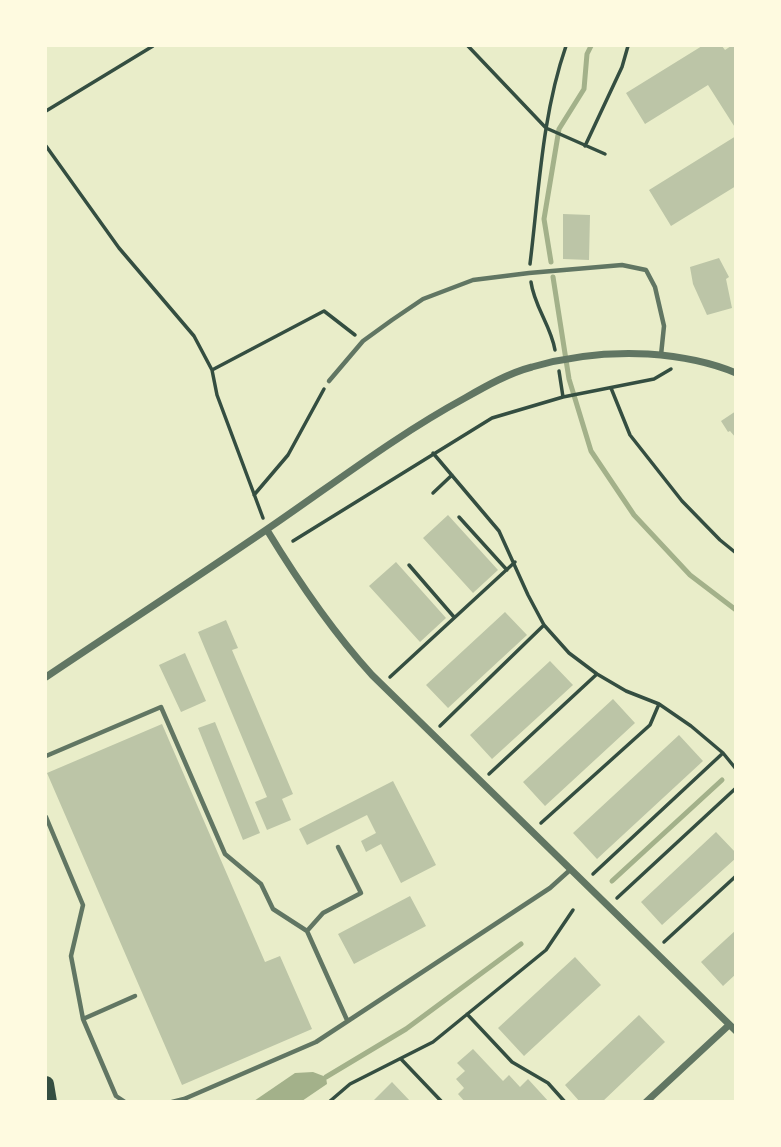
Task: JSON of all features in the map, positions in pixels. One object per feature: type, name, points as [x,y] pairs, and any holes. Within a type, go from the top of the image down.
[{"type":"highway","points":[[46,1084],[49,1101]]},
{"type":"street","points":[[46,677],[267,530],[390,443],[475,392],[530,367],[582,356],[622,353],[675,356],[736,373]]},
{"type":"street","points":[[267,530],[320,612],[348,649],[398,701],[732,1022],[736,1031]]},
{"type":"street","points":[[646,1101],[732,1022]]},
{"type":"lane","points":[[329,381],[363,341],[423,299],[473,280],[622,265],[646,270],[655,287],[664,326],[661,355]]},
{"type":"lane","points":[[46,756],[161,706],[225,854],[261,884],[273,909],[307,931],[347,1020]]},
{"type":"lane","points":[[46,817],[83,905],[71,956],[83,1019],[116,1096],[125,1101]]},
{"type":"lane","points":[[307,931],[323,912],[360,893],[338,847]]},
{"type":"lane","points":[[172,1101],[184,1099],[316,1042],[550,888],[571,869]]},
{"type":"lane","points":[[83,1019],[135,996]]},
{"type":"path","points":[[46,111],[153,46]]},
{"type":"path","points":[[468,46],[546,128],[605,154]]},
{"type":"path","points":[[553,337],[532,293],[529,273],[546,128],[566,46]]},
{"type":"path","points":[[585,146],[622,67],[628,46]]},
{"type":"path","points":[[46,146],[119,248],[194,336],[212,370],[217,396],[267,530]]},
{"type":"path","points":[[212,370],[324,311],[363,341]]},
{"type":"path","points":[[293,541],[492,418],[563,397],[654,379],[673,368]]},
{"type":"path","points":[[254,495],[288,455],[329,381]]},
{"type":"path","points":[[611,388],[630,435],[682,501],[736,553]]},
{"type":"path","points":[[433,453],[499,531],[544,625],[569,653],[597,674],[626,691],[659,704],[691,726],[723,753],[736,769]]},
{"type":"path","points":[[433,493],[452,475]]},
{"type":"path","points":[[459,517],[506,570]]},
{"type":"path","points":[[390,677],[515,562]]},
{"type":"path","points":[[408,565],[454,617]]},
{"type":"path","points":[[440,726],[544,625]]},
{"type":"path","points":[[489,774],[597,674]]},
{"type":"path","points":[[541,823],[650,725],[659,704]]},
{"type":"path","points":[[593,874],[723,753]]},
{"type":"path","points":[[617,898],[736,788]]},
{"type":"path","points":[[664,942],[736,876]]},
{"type":"path","points":[[329,1101],[350,1084],[433,1042],[546,950],[573,910]]},
{"type":"path","points":[[467,1014],[512,1062],[548,1083],[565,1101]]},
{"type":"path","points":[[401,1059],[442,1101]]},
{"type":"shaded area","points":[[313,1072],[326,1077],[327,1084],[302,1101],[254,1101],[295,1073]]},
{"type":"building","points":[[702,46],[722,46],[725,50],[736,46],[736,129],[708,85],[645,124],[626,93]]},
{"type":"building","points":[[736,136],[736,186],[671,226],[649,190]]},
{"type":"building","points":[[563,214],[590,215],[589,260],[563,259]]},
{"type":"building","points":[[719,258],[729,277],[726,279],[732,308],[707,315],[693,284],[690,267]]},
{"type":"building","points":[[736,411],[736,438],[721,421]]},
{"type":"building","points":[[448,515],[498,570],[473,593],[423,538]]},
{"type":"building","points":[[396,562],[446,618],[420,642],[369,586]]},
{"type":"building","points":[[505,612],[527,635],[448,708],[426,685]]},
{"type":"building","points":[[226,620],[238,648],[232,650],[293,794],[282,799],[291,820],[267,830],[255,802],[267,797],[198,632]]},
{"type":"building","points":[[185,653],[206,701],[181,712],[159,665]]},
{"type":"building","points":[[550,661],[573,685],[492,759],[470,735]]},
{"type":"building","points":[[613,699],[635,723],[545,806],[523,782]]},
{"type":"building","points":[[215,722],[260,833],[243,840],[198,728]]},
{"type":"building","points":[[162,724],[265,962],[280,956],[312,1029],[182,1085],[47,773]]},
{"type":"building","points":[[679,735],[703,761],[597,859],[573,833]]},
{"type":"building","points":[[393,781],[436,865],[401,883],[381,844],[366,852],[361,841],[376,833],[367,815],[307,845],[299,829]]},
{"type":"building","points":[[716,832],[736,853],[736,858],[662,925],[641,902]]},
{"type":"building","points":[[410,896],[426,926],[354,964],[338,934]]},
{"type":"building","points":[[736,930],[736,974],[723,986],[701,962]]},
{"type":"building","points":[[575,957],[601,985],[524,1056],[498,1028]]},
{"type":"building","points":[[639,1015],[665,1042],[602,1102],[580,1102],[565,1085]]},
{"type":"building","points":[[473,1049],[503,1081],[509,1075],[520,1087],[528,1079],[549,1102],[465,1102],[458,1094],[464,1088],[456,1079],[465,1071],[457,1063]]},
{"type":"building","points":[[392,1082],[411,1102],[372,1102]]},
{"type":"waterway","points":[[551,262],[544,219],[559,129],[584,89],[587,54],[591,46]]},
{"type":"waterway","points":[[553,277],[569,379],[591,451],[634,515],[690,575],[736,610]]},
{"type":"waterway","points":[[612,881],[722,780]]},
{"type":"waterway","points":[[326,1077],[406,1029],[521,944]]}]
